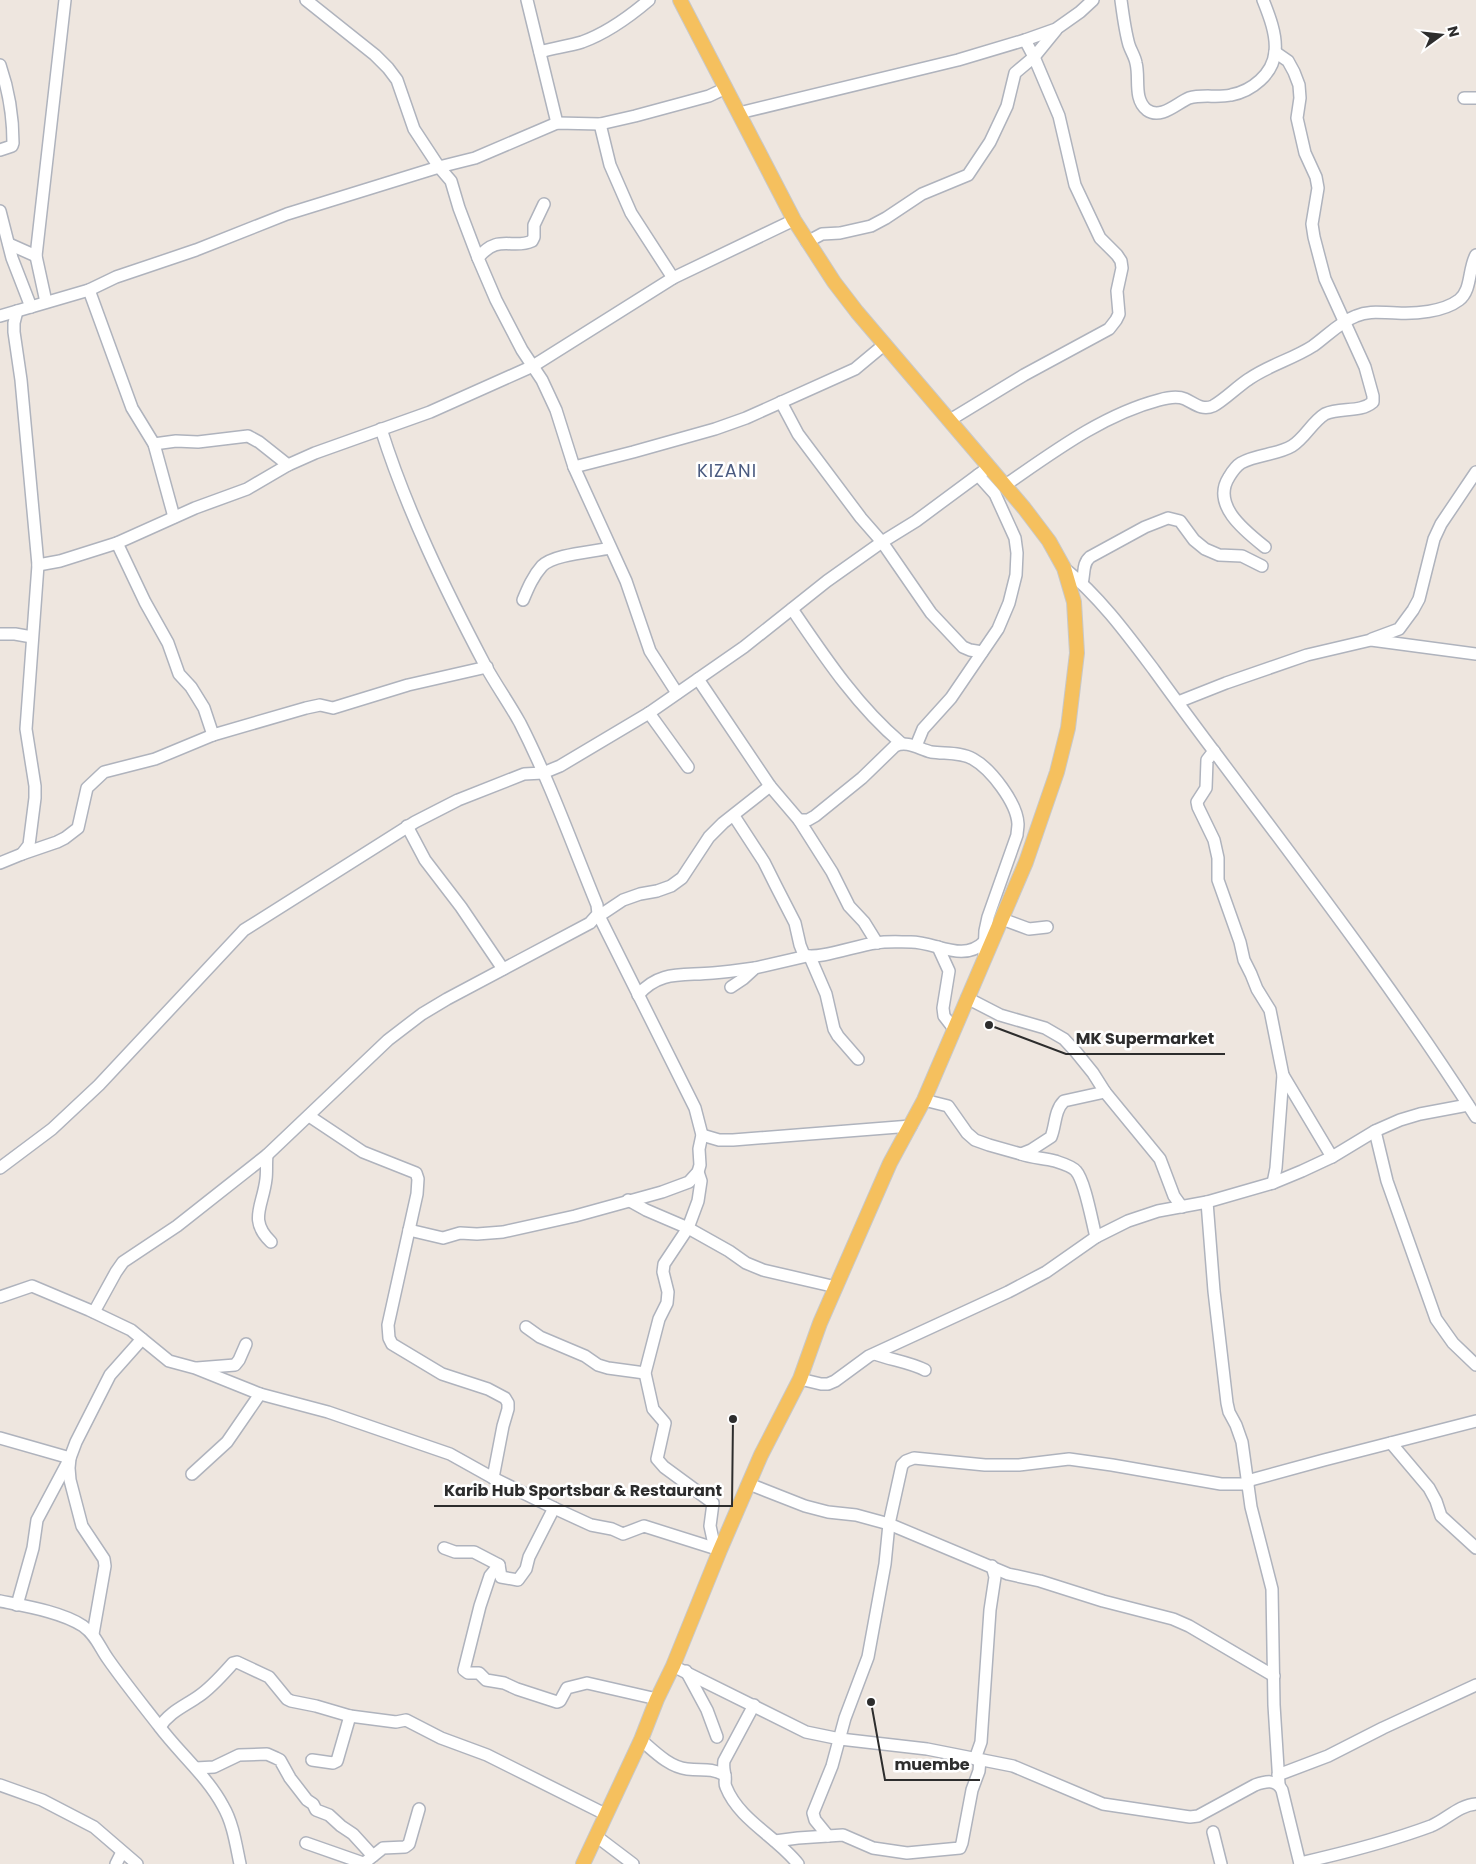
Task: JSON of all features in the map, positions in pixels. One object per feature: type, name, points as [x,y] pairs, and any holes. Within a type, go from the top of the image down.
[{"type":"main road","points":[[583,1864],[657,1699],[680,1669],[717,1549],[800,1379],[820,1323],[890,1163],[924,1100],[1026,862],[1057,772],[1068,728],[1077,653],[1074,602],[1064,568],[1049,542],[1004,486],[984,471],[950,420],[834,282],[794,220],[680,0]]},
{"type":"street","points":[[46,302],[36,256],[65,0]]},
{"type":"street","points":[[306,0],[375,55],[397,80],[414,129],[439,167],[451,181],[459,208],[496,300],[522,350],[542,380],[556,410],[574,467],[626,581],[650,651],[678,693]]},
{"type":"street","points":[[527,0],[557,123]]},
{"type":"street","points":[[540,52],[582,42],[603,33],[630,16],[649,0]]},
{"type":"street","points":[[739,113],[958,60],[1025,40],[1056,29],[1080,12],[1092,0]]},
{"type":"street","points":[[1121,0],[1130,47],[1138,70],[1138,92],[1141,102],[1148,110],[1156,113],[1165,112],[1190,98],[1221,97],[1244,91],[1264,76],[1270,68],[1275,52],[1263,0]]},
{"type":"street","points":[[807,242],[822,234],[840,233],[870,226],[886,218],[922,194],[968,175],[990,142],[1007,106],[1015,72],[1034,57],[1056,29]]},
{"type":"street","points":[[950,420],[1024,375],[1109,329],[1120,314],[1117,291],[1122,268],[1120,261],[1117,255],[1100,238],[1075,185],[1059,116],[1025,40]]},
{"type":"street","points":[[1265,547],[1247,533],[1231,513],[1222,497],[1223,488],[1234,469],[1241,463],[1293,445],[1315,422],[1325,415],[1340,409],[1368,406],[1372,402],[1373,396],[1357,346],[1325,279],[1312,224],[1318,188],[1316,177],[1305,152],[1297,118],[1300,98],[1299,85],[1288,61],[1275,52]]},
{"type":"street","points":[[0,65],[8,86],[12,109],[13,143],[12,146],[0,150]]},
{"type":"street","points":[[0,316],[89,290],[116,277],[196,250],[287,214],[439,167],[476,158],[557,123],[600,124],[709,96],[726,88]]},
{"type":"street","points":[[600,124],[610,165],[631,213],[673,278]]},
{"type":"street","points":[[451,181],[456,163]]},
{"type":"street","points":[[478,258],[484,250],[503,242],[528,244],[532,242],[534,225],[544,204]]},
{"type":"street","points":[[0,211],[5,247],[12,258],[31,307]]},
{"type":"street","points":[[38,565],[60,561],[117,543],[174,517],[247,489],[288,465],[315,453],[449,404],[533,366],[673,278],[794,220]]},
{"type":"street","points":[[5,247],[36,256]]},
{"type":"street","points":[[1004,486],[1061,447],[1109,420],[1137,407],[1174,398],[1183,398],[1198,407],[1212,406],[1251,377],[1312,346],[1344,322],[1366,312],[1421,312],[1458,301],[1464,294],[1476,255]]},
{"type":"street","points":[[89,290],[132,408],[154,444],[174,517]]},
{"type":"street","points":[[16,311],[14,332],[21,380],[38,565],[26,729],[35,786],[35,798],[28,845],[22,854]]},
{"type":"street","points":[[574,467],[715,428],[782,402],[855,369],[885,344]]},
{"type":"street","points":[[782,402],[798,434],[861,518],[882,542],[895,563],[937,619],[963,647],[982,652]]},
{"type":"street","points":[[381,430],[400,483],[457,610],[487,667],[516,716],[543,773],[597,905],[599,915],[695,1108],[702,1136],[699,1148],[700,1165],[698,1172],[689,1182],[662,1192],[575,1216],[503,1232],[460,1233],[443,1238],[409,1230]]},
{"type":"street","points":[[154,444],[176,441],[198,442],[248,436],[259,442],[288,465]]},
{"type":"street","points":[[0,1168],[52,1129],[99,1085],[244,930],[407,826],[458,800],[524,774],[543,773],[560,766],[649,712],[744,647],[827,581],[984,471],[1015,538],[1017,553],[1016,574],[1009,603],[998,628],[951,698],[922,729],[916,746]]},
{"type":"street","points":[[1178,702],[1307,655],[1371,640],[1399,630],[1419,599],[1438,532],[1476,472]]},
{"type":"street","points":[[1082,583],[1084,567],[1090,557],[1160,520],[1168,518],[1180,522],[1194,540],[1205,549],[1219,554],[1242,556],[1262,566]]},
{"type":"street","points":[[117,543],[145,602],[168,643],[180,674],[204,708],[213,735]]},
{"type":"street","points":[[523,600],[532,579],[544,565],[556,559],[610,548]]},
{"type":"street","points":[[1064,568],[1082,583],[1133,643],[1178,702],[1336,915],[1427,1043],[1476,1117]]},
{"type":"street","points":[[792,608],[842,680],[878,721],[901,743],[929,751],[962,755],[973,759],[988,772],[1013,805],[1018,823],[1017,836],[988,917],[984,942],[984,958]]},
{"type":"street","points":[[0,634],[32,637]]},
{"type":"street","points":[[1371,640],[1476,654]]},
{"type":"street","points":[[0,863],[57,842],[78,828],[87,788],[104,772],[155,759],[213,735],[306,708],[320,705],[333,708],[408,685],[487,667]]},
{"type":"street","points":[[698,679],[770,786],[804,824],[849,906],[864,922],[877,943]]},
{"type":"street","points":[[649,712],[688,767]]},
{"type":"street","points":[[804,824],[862,778],[895,746],[901,743]]},
{"type":"street","points":[[1214,751],[1207,760],[1207,783],[1202,795],[1198,798],[1198,807],[1214,840],[1218,858],[1218,880],[1240,942],[1244,960],[1257,989],[1270,1010],[1283,1075],[1276,1168],[1273,1183]]},
{"type":"street","points":[[94,1312],[123,1262],[177,1226],[266,1155],[388,1040],[422,1014],[590,923],[623,900],[671,886],[682,878],[709,837],[723,823],[770,786]]},
{"type":"street","points":[[734,816],[768,870],[795,923],[804,955],[809,956],[826,994],[834,1028],[838,1036],[858,1059]]},
{"type":"street","points":[[407,826],[425,860],[461,907],[503,969]]},
{"type":"street","points":[[1002,919],[1029,929],[1047,927]]},
{"type":"street","points":[[638,995],[647,984],[676,974],[713,973],[755,968],[877,943],[918,942],[964,952],[978,949],[984,942]]},
{"type":"street","points":[[938,947],[948,971],[943,1008],[944,1016],[954,1029]]},
{"type":"street","points":[[731,987],[755,968]]},
{"type":"street","points":[[967,998],[1000,1015],[1045,1028],[1064,1039],[1093,1072],[1105,1092],[1160,1159],[1174,1196],[1182,1207]]},
{"type":"street","points":[[1283,1075],[1332,1157]]},
{"type":"street","points":[[1021,1154],[1051,1137],[1059,1106],[1064,1101],[1105,1092]]},
{"type":"street","points":[[924,1100],[948,1106],[967,1133],[975,1140],[1030,1157],[1056,1162],[1078,1172],[1087,1197],[1096,1237]]},
{"type":"street","points":[[800,1379],[812,1383],[828,1384],[844,1376],[857,1364],[875,1354],[1046,1272],[1096,1237],[1128,1221],[1158,1211],[1207,1202],[1273,1183],[1302,1172],[1332,1157],[1375,1131],[1400,1120],[1420,1114],[1468,1105]]},
{"type":"street","points":[[309,1116],[363,1152],[416,1173],[418,1179],[417,1194],[388,1325],[389,1338],[392,1344],[442,1374],[488,1389],[505,1398],[508,1403],[508,1409],[502,1426],[493,1478]]},
{"type":"street","points":[[702,1136],[719,1140],[733,1140],[911,1126]]},
{"type":"street","points":[[1375,1131],[1387,1181],[1436,1319],[1453,1343],[1475,1361]]},
{"type":"street","points":[[266,1155],[266,1179],[258,1224],[262,1234],[271,1242]]},
{"type":"street","points":[[698,1172],[701,1181],[698,1201],[688,1228],[664,1264],[663,1272],[668,1292],[667,1303],[659,1319],[645,1374],[653,1409],[665,1423],[657,1459],[664,1467],[713,1503],[710,1526],[717,1549]]},
{"type":"street","points":[[628,1200],[688,1228],[746,1263],[763,1270],[836,1287]]},
{"type":"street","points":[[1207,1202],[1214,1291],[1228,1412],[1236,1425],[1242,1442],[1251,1507],[1272,1590],[1274,1705],[1278,1779],[1300,1864],[1350,1852],[1432,1825],[1463,1808],[1476,1804]]},
{"type":"street","points":[[0,1297],[32,1286],[131,1330],[169,1360],[195,1368],[260,1394],[328,1412],[450,1454],[493,1478],[591,1525],[612,1529],[623,1534],[644,1526],[717,1549]]},
{"type":"street","points":[[526,1327],[540,1337],[585,1356],[598,1365],[645,1374]]},
{"type":"street","points":[[17,1605],[33,1548],[37,1520],[70,1458],[110,1375],[142,1339]]},
{"type":"street","points":[[195,1368],[235,1364],[239,1360],[246,1344]]},
{"type":"street","points":[[875,1354],[925,1370]]},
{"type":"street","points":[[192,1474],[227,1442],[260,1394]]},
{"type":"street","points":[[828,1836],[815,1820],[813,1813],[832,1766],[845,1718],[868,1657],[885,1564],[890,1524],[902,1465],[906,1461],[914,1458],[985,1465],[1019,1465],[1069,1459],[1221,1484],[1248,1483],[1324,1460],[1476,1420]]},
{"type":"street","points":[[0,1438],[70,1458]]},
{"type":"street","points":[[1391,1443],[1429,1488],[1441,1516],[1476,1548]]},
{"type":"street","points":[[70,1458],[70,1480],[82,1526],[104,1559],[105,1566],[93,1634]]},
{"type":"street","points":[[749,1484],[805,1506],[828,1512],[856,1515],[890,1524],[1008,1574],[1040,1581],[1103,1601],[1173,1619],[1189,1626],[1274,1676]]},
{"type":"street","points":[[499,1565],[501,1576],[518,1580],[526,1569],[529,1556],[554,1508]]},
{"type":"street","points":[[444,1548],[455,1552],[474,1552],[499,1565]]},
{"type":"street","points":[[499,1565],[490,1576],[473,1631],[464,1670],[468,1673],[479,1673],[486,1680],[504,1683],[557,1702],[560,1701],[567,1688],[587,1683],[657,1699]]},
{"type":"street","points":[[775,1841],[843,1835],[873,1848],[907,1853],[960,1848],[981,1742],[990,1610],[995,1577],[992,1566]]},
{"type":"street","points":[[0,1601],[46,1611],[82,1626],[93,1634],[107,1658],[160,1727],[196,1768],[224,1806],[235,1840],[240,1864]]},
{"type":"street","points":[[160,1727],[164,1720],[201,1695],[233,1663],[237,1662],[269,1677],[291,1702],[316,1706],[350,1716],[396,1722],[406,1720],[441,1738],[487,1755],[605,1814]]},
{"type":"street","points":[[680,1669],[806,1732],[927,1749],[978,1760],[1001,1762],[1103,1804],[1190,1817],[1210,1811],[1264,1782],[1273,1782],[1476,1685]]},
{"type":"street","points":[[680,1669],[707,1710],[717,1737]]},
{"type":"street","points":[[754,1705],[724,1761],[722,1770],[725,1775],[725,1785],[733,1800],[744,1813],[798,1864]]},
{"type":"street","points":[[312,1760],[333,1763],[337,1761],[350,1716]]},
{"type":"street","points":[[640,1740],[675,1766],[686,1769],[713,1769],[725,1775]]},
{"type":"street","points":[[196,1768],[214,1766],[239,1755],[267,1754],[280,1760],[290,1778],[316,1810],[329,1816],[353,1834],[367,1862]]},
{"type":"street","points":[[0,1785],[42,1800],[80,1818],[113,1842],[137,1864]]},
{"type":"street","points":[[367,1862],[383,1848],[405,1847],[409,1844],[419,1809]]},
{"type":"street","points":[[1213,1832],[1221,1864]]},
{"type":"street","points":[[596,1836],[633,1864]]},
{"type":"street","points":[[306,1843],[367,1862]]},
{"type":"street","points":[[116,1864],[122,1852]]},
{"type":"place","name":"MK Supermarket","points":[[989,1025]]},
{"type":"place","name":"Karib Hub Sportsbar & Restaurant","points":[[733,1419]]},
{"type":"place","name":"muembe","points":[[871,1702]]},
{"type":"district","name":"KIZANI","points":[[727,470]]}]
